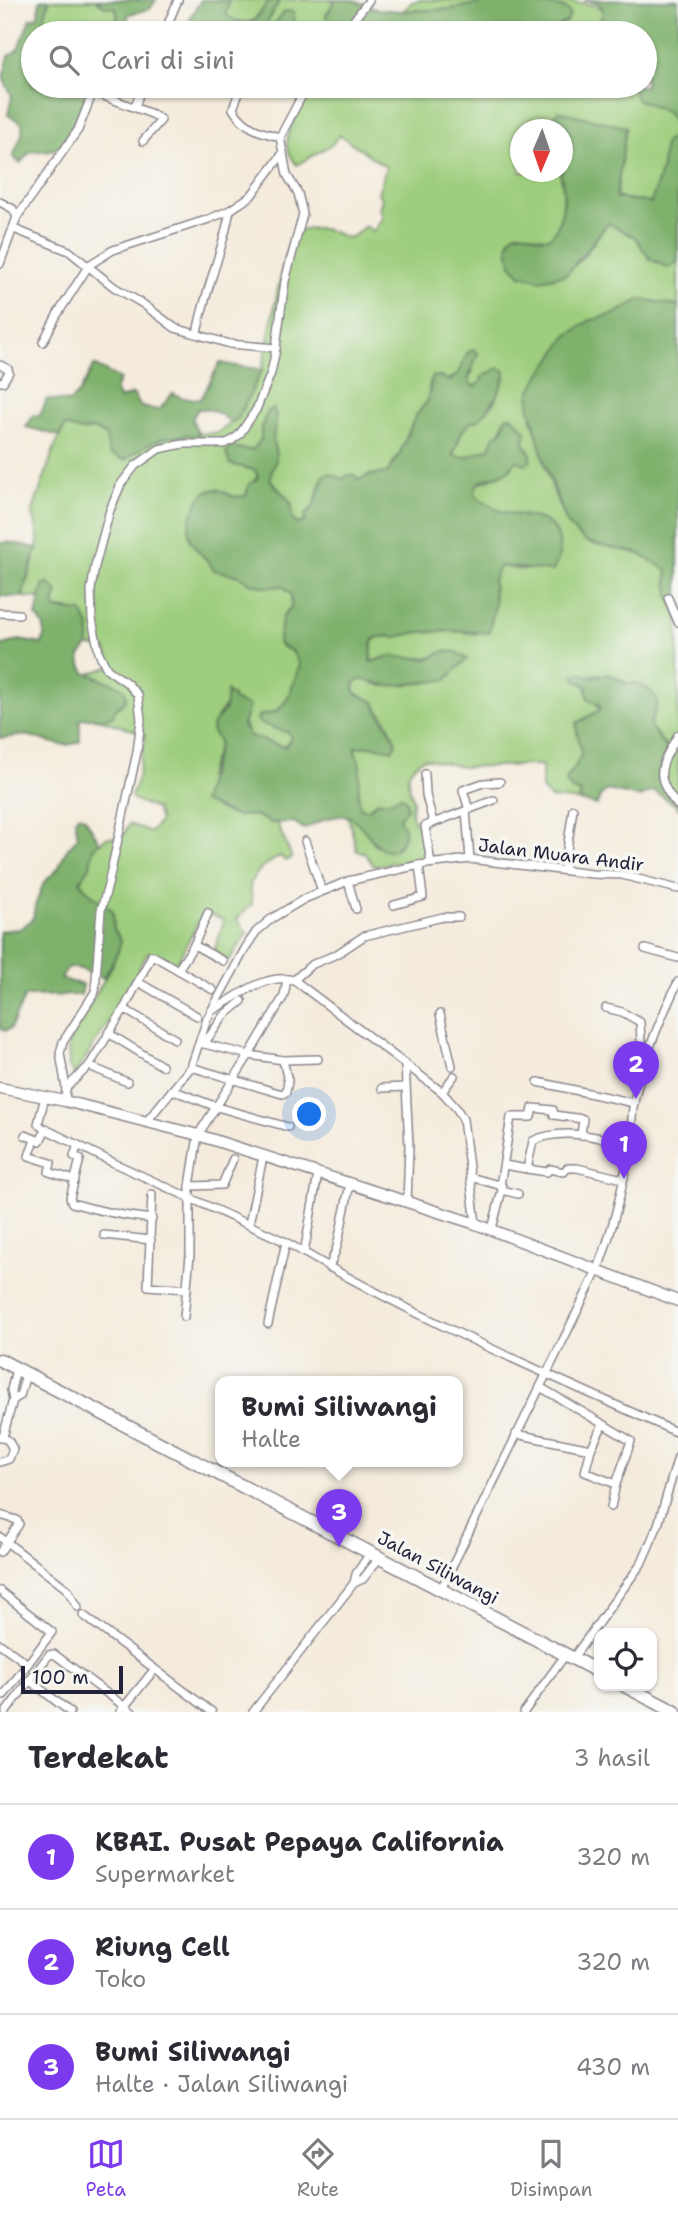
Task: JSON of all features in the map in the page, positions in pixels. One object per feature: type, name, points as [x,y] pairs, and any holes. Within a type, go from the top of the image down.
[{"type":"main road","points":[[0,1088],[65,1101],[198,1135],[492,1229],[678,1301]]},
{"type":"main road","name":"Jalan Siliwangi","points":[[0,1360],[594,1669]]},
{"type":"main road","points":[[635,1691],[675,1712]]},
{"type":"street","points":[[169,21],[178,0]]},
{"type":"street","points":[[353,21],[369,0]]},
{"type":"street","points":[[0,264],[17,217],[78,130],[91,98]]},
{"type":"street","points":[[108,98],[161,120],[143,141]]},
{"type":"street","points":[[135,107],[138,98]]},
{"type":"street","points":[[237,98],[233,108],[237,115],[257,132],[280,137]]},
{"type":"street","points":[[65,1101],[66,1088],[60,1053],[63,1042],[95,992],[101,910],[135,764],[141,720],[138,695],[127,683],[107,669],[99,653],[92,619],[93,578],[110,510],[121,484],[135,466],[159,449],[183,444],[224,444],[239,435],[256,410],[271,373],[285,281],[303,214],[298,193],[287,175],[280,137],[301,98]]},
{"type":"street","points":[[43,342],[89,265],[113,250],[230,210],[251,196],[283,153]]},
{"type":"street","points":[[0,202],[13,209],[17,217]]},
{"type":"street","points":[[197,334],[201,308],[230,210]]},
{"type":"street","points":[[14,229],[69,251],[114,287],[175,328],[230,344],[276,348]]},
{"type":"street","points":[[0,365],[9,372],[3,382],[0,382]]},
{"type":"street","points":[[668,598],[678,622]]},
{"type":"street","points":[[0,613],[19,614]]},
{"type":"street","points":[[678,735],[661,766],[661,777],[666,790],[678,806]]},
{"type":"street","points":[[425,774],[426,795],[433,822]]},
{"type":"street","points":[[470,859],[463,790],[483,783],[500,782]]},
{"type":"street","points":[[431,863],[425,828],[433,822],[494,800]]},
{"type":"street","points":[[564,870],[573,809]]},
{"type":"street","points":[[304,841],[322,891]]},
{"type":"street","name":"Jalan Muara Andir","points":[[147,1121],[191,1067],[202,1044],[203,1027],[256,932],[271,919],[322,891],[348,881],[419,865],[470,859],[622,876],[678,889]]},
{"type":"street","points":[[394,905],[423,897],[419,865]]},
{"type":"street","points":[[348,881],[356,909]]},
{"type":"street","points":[[178,970],[208,914]]},
{"type":"street","points":[[212,1011],[262,983],[290,979],[364,936],[443,917],[459,917]]},
{"type":"street","points":[[194,944],[223,961]]},
{"type":"street","points":[[645,949],[678,958]]},
{"type":"street","points":[[66,1088],[89,1066],[124,1009],[152,954],[213,990]]},
{"type":"street","points":[[184,1317],[190,1255],[190,1186],[198,1135],[235,1080],[284,996],[290,979]]},
{"type":"street","points":[[290,979],[442,1092],[463,1119],[476,1224]]},
{"type":"street","points":[[138,982],[197,1016]]},
{"type":"street","points":[[441,1589],[598,1269],[614,1221],[630,1144],[634,1103],[648,1050],[675,996],[678,982]]},
{"type":"street","points":[[242,1000],[224,1016],[202,1044],[284,1060],[318,1059]]},
{"type":"street","points":[[606,1008],[622,1012],[640,1022],[641,1042],[648,1050]]},
{"type":"street","points":[[124,1009],[174,1039]]},
{"type":"street","points":[[440,1014],[452,1066]]},
{"type":"street","points":[[108,1033],[162,1066]]},
{"type":"street","points":[[191,1067],[285,1093],[288,1081],[284,1060]]},
{"type":"street","points":[[405,1063],[409,1147],[407,1203]]},
{"type":"street","points":[[89,1066],[127,1082]]},
{"type":"street","points":[[442,1092],[454,1076]]},
{"type":"street","points":[[538,1082],[634,1103]]},
{"type":"street","points":[[382,1088],[405,1087]]},
{"type":"street","points":[[172,1090],[217,1107],[288,1127]]},
{"type":"street","points":[[45,1097],[38,1124],[46,1129],[286,1242],[329,1268],[474,1341],[678,1433]]},
{"type":"street","points":[[492,1229],[511,1116],[531,1117],[533,1108],[553,1110],[554,1115],[583,1119],[581,1135]]},
{"type":"street","points":[[25,1135],[40,1141],[46,1129]]},
{"type":"street","points":[[527,1169],[533,1140],[553,1134],[581,1135],[630,1144]]},
{"type":"street","points":[[35,1140],[29,1156],[51,1163],[49,1172],[75,1180]]},
{"type":"street","points":[[78,1145],[74,1156],[80,1159],[70,1198],[72,1203],[104,1210],[110,1214],[152,1219]]},
{"type":"street","points":[[249,1224],[263,1157]]},
{"type":"street","points":[[190,1186],[222,1185],[233,1158]]},
{"type":"street","points":[[504,1164],[547,1172],[550,1169],[565,1172],[566,1168],[577,1168],[623,1179]]},
{"type":"street","points":[[304,1253],[318,1174]]},
{"type":"street","points":[[470,1177],[518,1194]]},
{"type":"street","points":[[329,1268],[337,1247],[350,1184]]},
{"type":"street","points":[[152,1194],[148,1286],[187,1289]]},
{"type":"street","points":[[104,1235],[151,1240]]},
{"type":"street","points":[[268,1324],[286,1242]]},
{"type":"street","points":[[0,1464],[9,1459],[13,1452],[10,1441],[1,1437],[13,1400],[20,1396],[21,1372]]},
{"type":"street","points":[[540,1387],[631,1441],[615,1484],[611,1507]]},
{"type":"street","points":[[603,1424],[590,1449],[585,1472],[615,1484]]},
{"type":"street","points":[[516,1434],[590,1449]]},
{"type":"street","points":[[524,1712],[642,1564],[658,1525],[678,1457]]},
{"type":"street","points":[[0,1515],[19,1522],[19,1526],[0,1552]]},
{"type":"street","points":[[0,1537],[67,1589],[78,1607]]},
{"type":"street","points":[[253,1712],[354,1583],[363,1579],[375,1555]]},
{"type":"street","points":[[0,1591],[51,1631],[4,1695],[0,1694]]},
{"type":"street","points":[[83,1615],[207,1711]]},
{"type":"street","points":[[0,1644],[28,1664]]},
{"type":"street","points":[[6,1712],[49,1655],[54,1654],[122,1709],[132,1712]]},
{"type":"street","points":[[122,1709],[153,1670]]},
{"type":"street","points":[[29,1680],[70,1712]]},
{"type":"green space","points":[[40,0],[49,0],[43,21],[29,21],[38,16]]},
{"type":"green space","points":[[49,0],[96,0],[105,6],[116,8],[118,20],[117,21],[43,21]]},
{"type":"green space","points":[[96,0],[156,0],[150,9],[129,14],[127,21],[116,21],[116,8],[105,6]]},
{"type":"green space","points":[[201,0],[229,0],[226,14],[238,21],[190,21]]},
{"type":"green space","points":[[229,0],[271,0],[253,21],[234,20],[226,14]]},
{"type":"green space","points":[[276,0],[335,0],[326,15],[327,21],[268,21],[278,3]]},
{"type":"green space","points":[[335,0],[353,0],[377,9],[403,11],[451,9],[498,0],[562,7],[568,10],[570,16],[567,21],[327,21],[326,16]]},
{"type":"green space","points":[[498,0],[451,9],[403,11],[412,2]]},
{"type":"green space","points":[[509,0],[574,2],[603,9],[599,21],[567,21],[562,7],[519,4]]},
{"type":"green space","points":[[584,0],[678,0],[678,126],[668,112],[636,98],[657,98],[657,21],[599,21],[603,9],[598,3]]},
{"type":"green space","points":[[267,2],[279,2],[268,21],[253,21]]},
{"type":"green space","points":[[284,12],[294,12],[294,21],[277,21]]},
{"type":"green space","points":[[21,42],[21,98],[86,98],[63,144],[52,150],[30,152],[20,163],[13,157],[22,134],[22,123],[8,115],[12,96],[3,78],[9,56],[18,49]]},
{"type":"green space","points":[[296,98],[636,98],[668,112],[678,126],[678,138],[668,140],[664,145],[662,168],[651,203],[615,197],[626,127],[573,125],[573,119],[510,119],[510,182],[561,182],[563,206],[560,220],[550,237],[518,232],[509,240],[521,275],[538,278],[552,278],[573,267],[608,223],[635,237],[650,259],[668,268],[678,261],[678,306],[641,299],[614,314],[589,321],[531,417],[558,504],[576,533],[587,541],[638,554],[667,570],[667,583],[678,616],[678,808],[658,779],[660,769],[670,751],[650,726],[657,703],[615,676],[595,675],[577,681],[587,687],[600,710],[577,723],[581,757],[567,785],[574,791],[581,792],[579,801],[550,798],[542,789],[542,765],[463,767],[424,758],[410,771],[408,780],[413,800],[412,813],[422,837],[425,855],[421,859],[374,866],[364,852],[357,851],[348,816],[360,823],[377,847],[401,823],[399,818],[402,812],[401,796],[376,802],[367,810],[361,808],[358,797],[360,770],[356,747],[375,746],[392,750],[395,738],[381,713],[367,699],[357,694],[355,683],[361,679],[383,686],[425,683],[459,667],[445,651],[426,658],[390,658],[371,662],[375,638],[419,632],[458,631],[476,634],[495,604],[493,581],[499,566],[522,570],[541,568],[558,536],[548,523],[542,520],[501,511],[476,496],[476,485],[508,471],[515,461],[521,461],[531,454],[506,417],[490,448],[466,456],[453,455],[462,431],[471,421],[477,421],[495,402],[498,389],[505,378],[480,383],[475,387],[469,383],[473,372],[467,353],[459,373],[446,380],[430,382],[428,400],[415,417],[400,453],[387,473],[370,475],[358,481],[335,477],[321,480],[314,506],[305,515],[306,521],[299,524],[292,516],[292,504],[271,480],[270,473],[276,458],[274,427],[261,427],[261,439],[254,449],[230,447],[230,464],[254,470],[258,474],[246,496],[235,497],[217,489],[196,517],[191,532],[196,548],[214,570],[240,576],[250,583],[265,587],[283,586],[292,595],[291,607],[283,616],[279,643],[292,651],[300,665],[284,704],[271,713],[263,714],[259,723],[289,733],[291,738],[285,747],[249,736],[232,695],[213,724],[212,731],[219,741],[207,777],[218,810],[236,816],[255,815],[277,823],[292,858],[286,861],[280,856],[261,868],[250,883],[252,904],[237,919],[247,933],[229,961],[214,952],[224,920],[204,912],[176,964],[148,952],[109,1022],[74,1075],[69,1067],[68,1044],[113,964],[118,935],[114,930],[112,917],[87,893],[80,881],[90,866],[93,848],[106,838],[123,836],[129,824],[151,832],[160,821],[156,809],[134,800],[131,796],[138,778],[145,734],[99,719],[125,701],[99,677],[87,675],[111,666],[105,648],[88,646],[90,628],[69,609],[56,609],[54,603],[57,598],[43,585],[41,598],[23,597],[38,545],[32,514],[55,446],[65,426],[82,431],[94,429],[106,436],[125,460],[152,441],[173,435],[217,433],[238,418],[262,370],[284,259],[294,233],[320,229],[346,238],[354,236],[365,226],[374,231],[383,216],[379,209],[382,199],[378,193],[386,167],[340,135],[332,144],[297,165],[288,149],[290,129],[299,107]]},
{"type":"green space","points":[[558,111],[626,127],[616,198],[651,203],[662,168],[664,145],[668,140],[678,138],[678,261],[669,268],[650,259],[635,237],[608,223],[567,274],[541,280],[521,275],[511,265],[508,246],[512,235],[522,233],[541,238],[551,236],[562,213],[562,182],[573,182],[573,119],[554,117]]},
{"type":"green space","points":[[641,299],[678,306],[678,616],[669,596],[667,570],[637,553],[585,541],[567,523],[545,464],[529,405],[530,392],[536,381],[567,336],[589,321],[614,314]]},
{"type":"green space","points":[[473,349],[478,353],[469,377],[470,383],[475,387],[482,377],[499,368],[505,371],[504,377],[488,409],[462,431],[453,455],[466,456],[490,448],[494,437],[503,429],[506,417],[512,416],[526,431],[524,443],[531,454],[531,460],[526,464],[516,461],[504,473],[481,481],[475,490],[476,496],[500,511],[545,521],[556,532],[560,552],[553,571],[499,566],[493,581],[495,604],[489,633],[419,632],[375,638],[371,662],[389,656],[428,659],[445,651],[457,652],[467,659],[446,680],[389,686],[361,679],[355,683],[357,694],[375,702],[396,744],[392,750],[375,746],[356,747],[355,753],[360,766],[358,794],[361,808],[371,808],[376,802],[401,796],[406,800],[407,808],[399,818],[404,832],[401,842],[394,850],[380,848],[347,816],[330,818],[304,829],[294,822],[271,823],[255,815],[236,816],[202,802],[219,741],[212,731],[213,724],[225,709],[227,692],[235,701],[249,706],[243,725],[249,736],[285,747],[291,738],[289,733],[259,723],[257,717],[279,710],[290,692],[300,665],[292,651],[278,643],[283,616],[291,607],[291,595],[283,586],[265,587],[250,583],[240,576],[214,570],[190,539],[192,514],[206,492],[217,489],[234,497],[246,496],[249,484],[256,480],[258,475],[254,470],[230,464],[226,453],[229,447],[254,449],[261,439],[261,427],[268,411],[274,409],[276,418],[273,442],[276,461],[270,477],[272,483],[290,502],[294,522],[299,524],[306,521],[305,515],[314,506],[324,475],[330,473],[342,479],[355,475],[358,480],[387,473],[400,453],[415,417],[428,400],[432,377],[439,376],[450,381]]},
{"type":"green space","points":[[220,362],[262,370],[238,418],[230,423],[216,412],[198,409],[192,419],[199,435],[159,440],[125,460],[109,454],[106,436],[94,429],[82,431],[65,426],[60,436],[26,427],[34,415],[40,416],[47,399],[69,402],[79,393],[94,365],[120,379],[115,390],[120,399],[133,394],[141,407],[159,410],[173,393],[182,398],[201,399]]},
{"type":"green space","points":[[0,543],[37,548],[23,597],[0,596]]},
{"type":"green space","points":[[48,583],[58,592],[54,603],[56,609],[82,612],[90,628],[88,646],[80,656],[85,672],[119,686],[126,696],[110,717],[80,720],[80,741],[67,745],[26,736],[0,738],[0,646],[19,640],[42,644],[44,629],[36,616],[43,585]]},
{"type":"green space","points":[[579,673],[591,677],[609,674],[626,684],[640,685],[654,695],[657,704],[650,726],[670,754],[669,760],[660,769],[658,779],[676,794],[677,800],[674,804],[653,791],[640,797],[607,790],[600,796],[597,805],[579,801],[581,792],[571,789],[566,779],[581,753],[577,723],[600,710],[599,704],[588,699],[587,687],[573,676]]},
{"type":"green space","points":[[80,815],[85,818],[100,843],[93,848],[90,866],[80,881],[91,894],[113,911],[114,930],[121,940],[118,952],[104,978],[68,967],[61,979],[83,985],[81,995],[25,996],[10,1029],[5,1031],[0,1028],[0,931],[20,929],[33,919],[44,882],[58,869],[66,851],[78,837],[75,819]]},
{"type":"place","name":"Riung Cell","points":[[636,1099]]},
{"type":"place","name":"KBAI. Pusat Pepaya California","points":[[624,1179]]},
{"type":"place","name":"Bumi Siliwangi","points":[[339,1547]]}]
